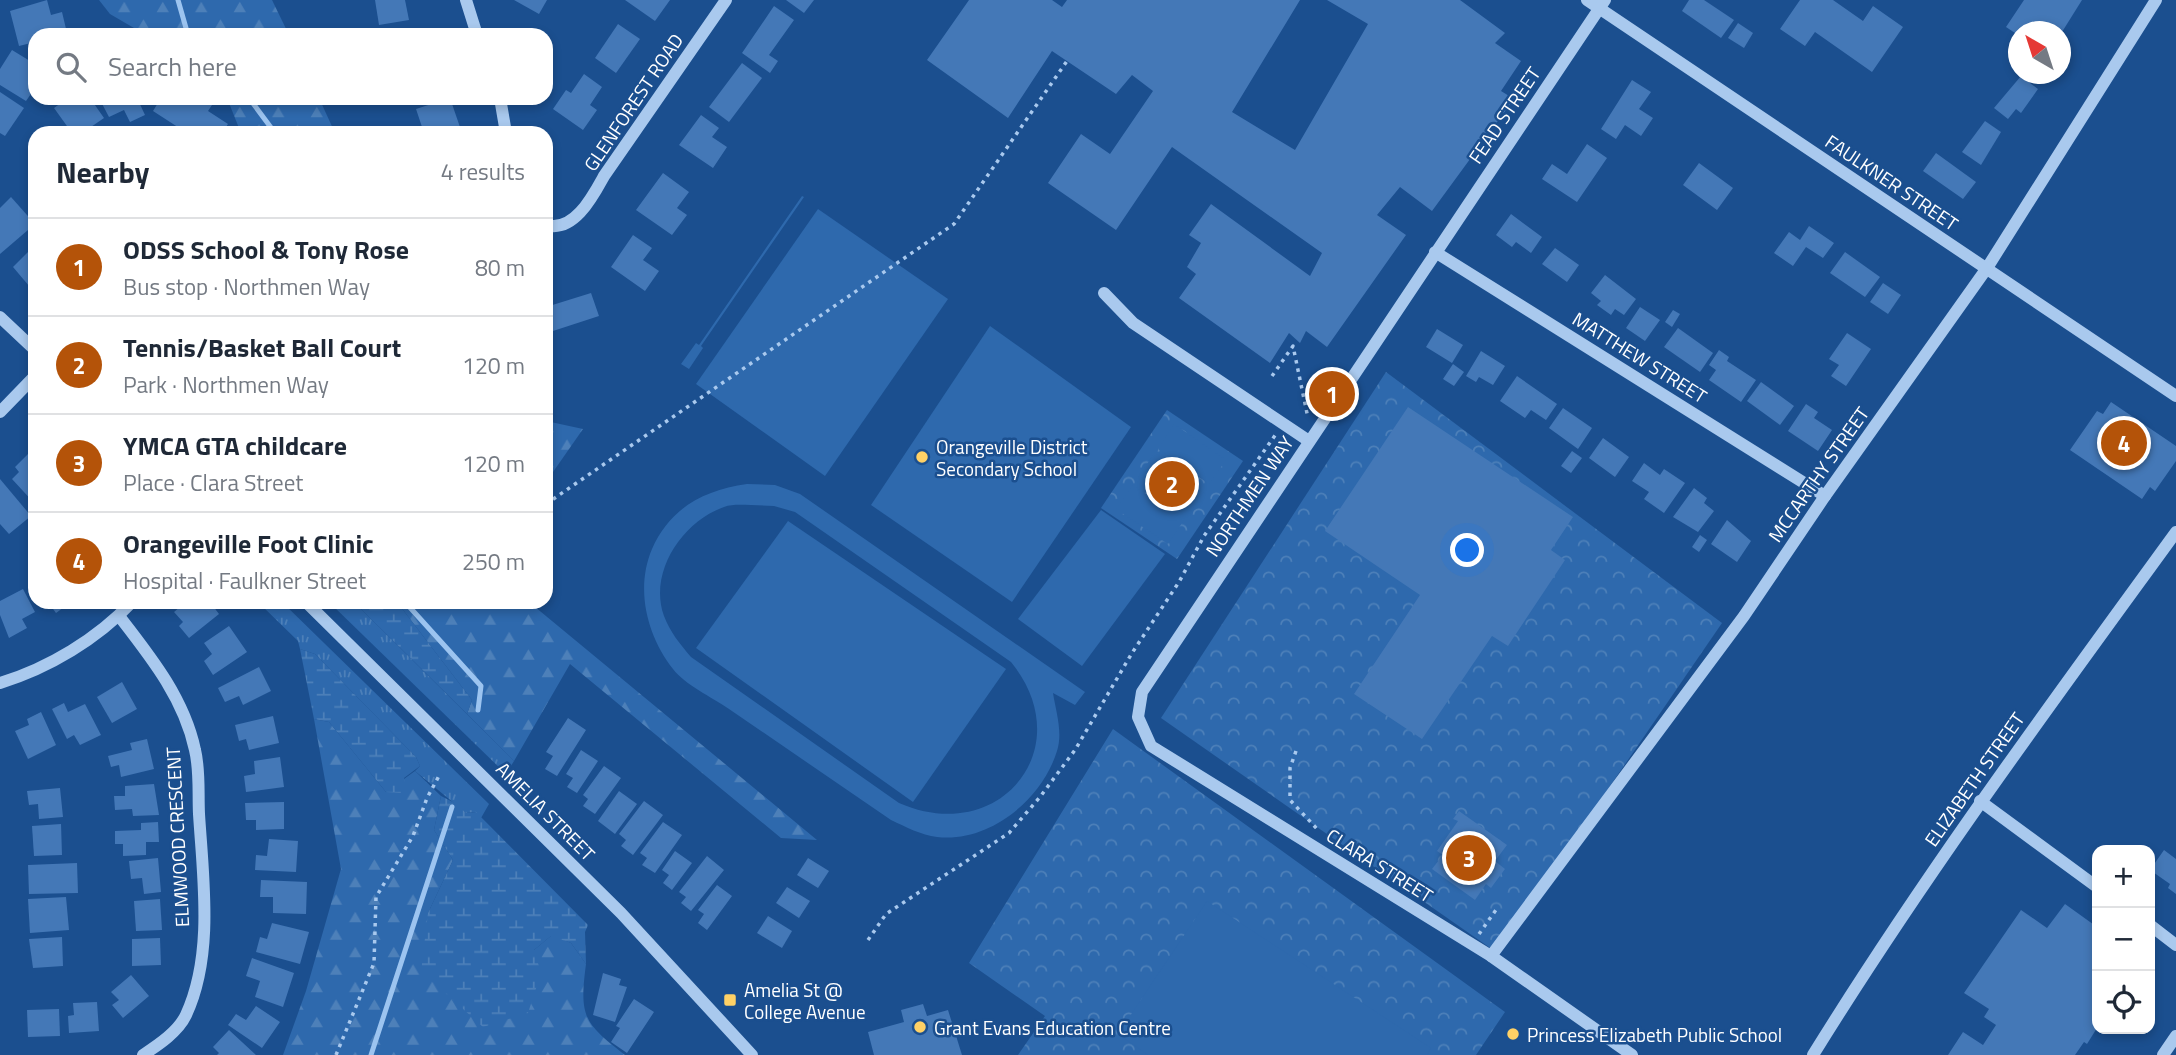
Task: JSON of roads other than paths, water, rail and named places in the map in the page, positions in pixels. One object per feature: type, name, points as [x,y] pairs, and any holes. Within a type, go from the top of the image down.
[{"type":"street","points":[[466,0],[475,28]]},
{"type":"street","name":"GLENFOREST ROAD","points":[[553,226],[569,222],[591,201],[604,176],[726,0]]},
{"type":"street","name":"FAULKNER STREET","points":[[1587,0],[1602,4],[2176,396]]},
{"type":"street","name":"MCCARTHY STREET","points":[[1491,956],[1744,616],[1825,496],[1987,268],[2156,0]]},
{"type":"street","name":"FEAD STREET","points":[[1435,251],[1602,4]]},
{"type":"street","points":[[501,105],[505,126]]},
{"type":"street","name":"NORTHMEN WAY","points":[[1142,692],[1435,251]]},
{"type":"street","name":"MATTHEW STREET","points":[[1435,251],[1825,496]]},
{"type":"street","points":[[1104,293],[1133,323],[1283,424],[1310,439]]},
{"type":"street","points":[[0,317],[28,343]]},
{"type":"street","points":[[0,412],[28,383]]},
{"type":"street","name":"ELIZABETH STREET","points":[[1814,1055],[1877,952],[1980,802],[2176,532]]},
{"type":"street","points":[[0,683],[74,649],[126,609]]},
{"type":"street","name":"AMELIA STREET","points":[[313,609],[602,893],[752,1055]]},
{"type":"street","name":"ELMWOOD CRESCENT","points":[[119,616],[163,676],[195,750],[202,860],[203,945],[192,999],[185,1018],[143,1055]]},
{"type":"street","name":"CLARA STREET","points":[[1142,692],[1138,717],[1151,746],[1491,956],[1632,1055]]},
{"type":"street","points":[[1980,802],[2092,883]]},
{"type":"street","points":[[2155,929],[2176,945]]},
{"type":"street","points":[[2163,1055],[2176,1036]]},
{"type":"waterway","points":[[178,0],[186,28]]},
{"type":"waterway","points":[[254,105],[270,126]]},
{"type":"waterway","points":[[411,609],[481,686],[478,710]]},
{"type":"waterway","points":[[371,1055],[452,807]]},
{"type":"place","name":"ODSS School & Tony Rose","points":[[1332,394]]},
{"type":"place","name":"Orangeville Foot Clinic","points":[[2124,443]]},
{"type":"place","name":"Orangeville District Secondary School","points":[[922,457]]},
{"type":"place","name":"Tennis/Basket Ball Court","points":[[1172,484]]},
{"type":"place","name":"YMCA GTA childcare","points":[[1469,858]]},
{"type":"place","name":"Amelia St @ College Avenue","points":[[730,1000]]},
{"type":"place","name":"Grant Evans Education Centre","points":[[920,1027]]},
{"type":"place","name":"Princess Elizabeth Public School","points":[[1513,1034]]}]
